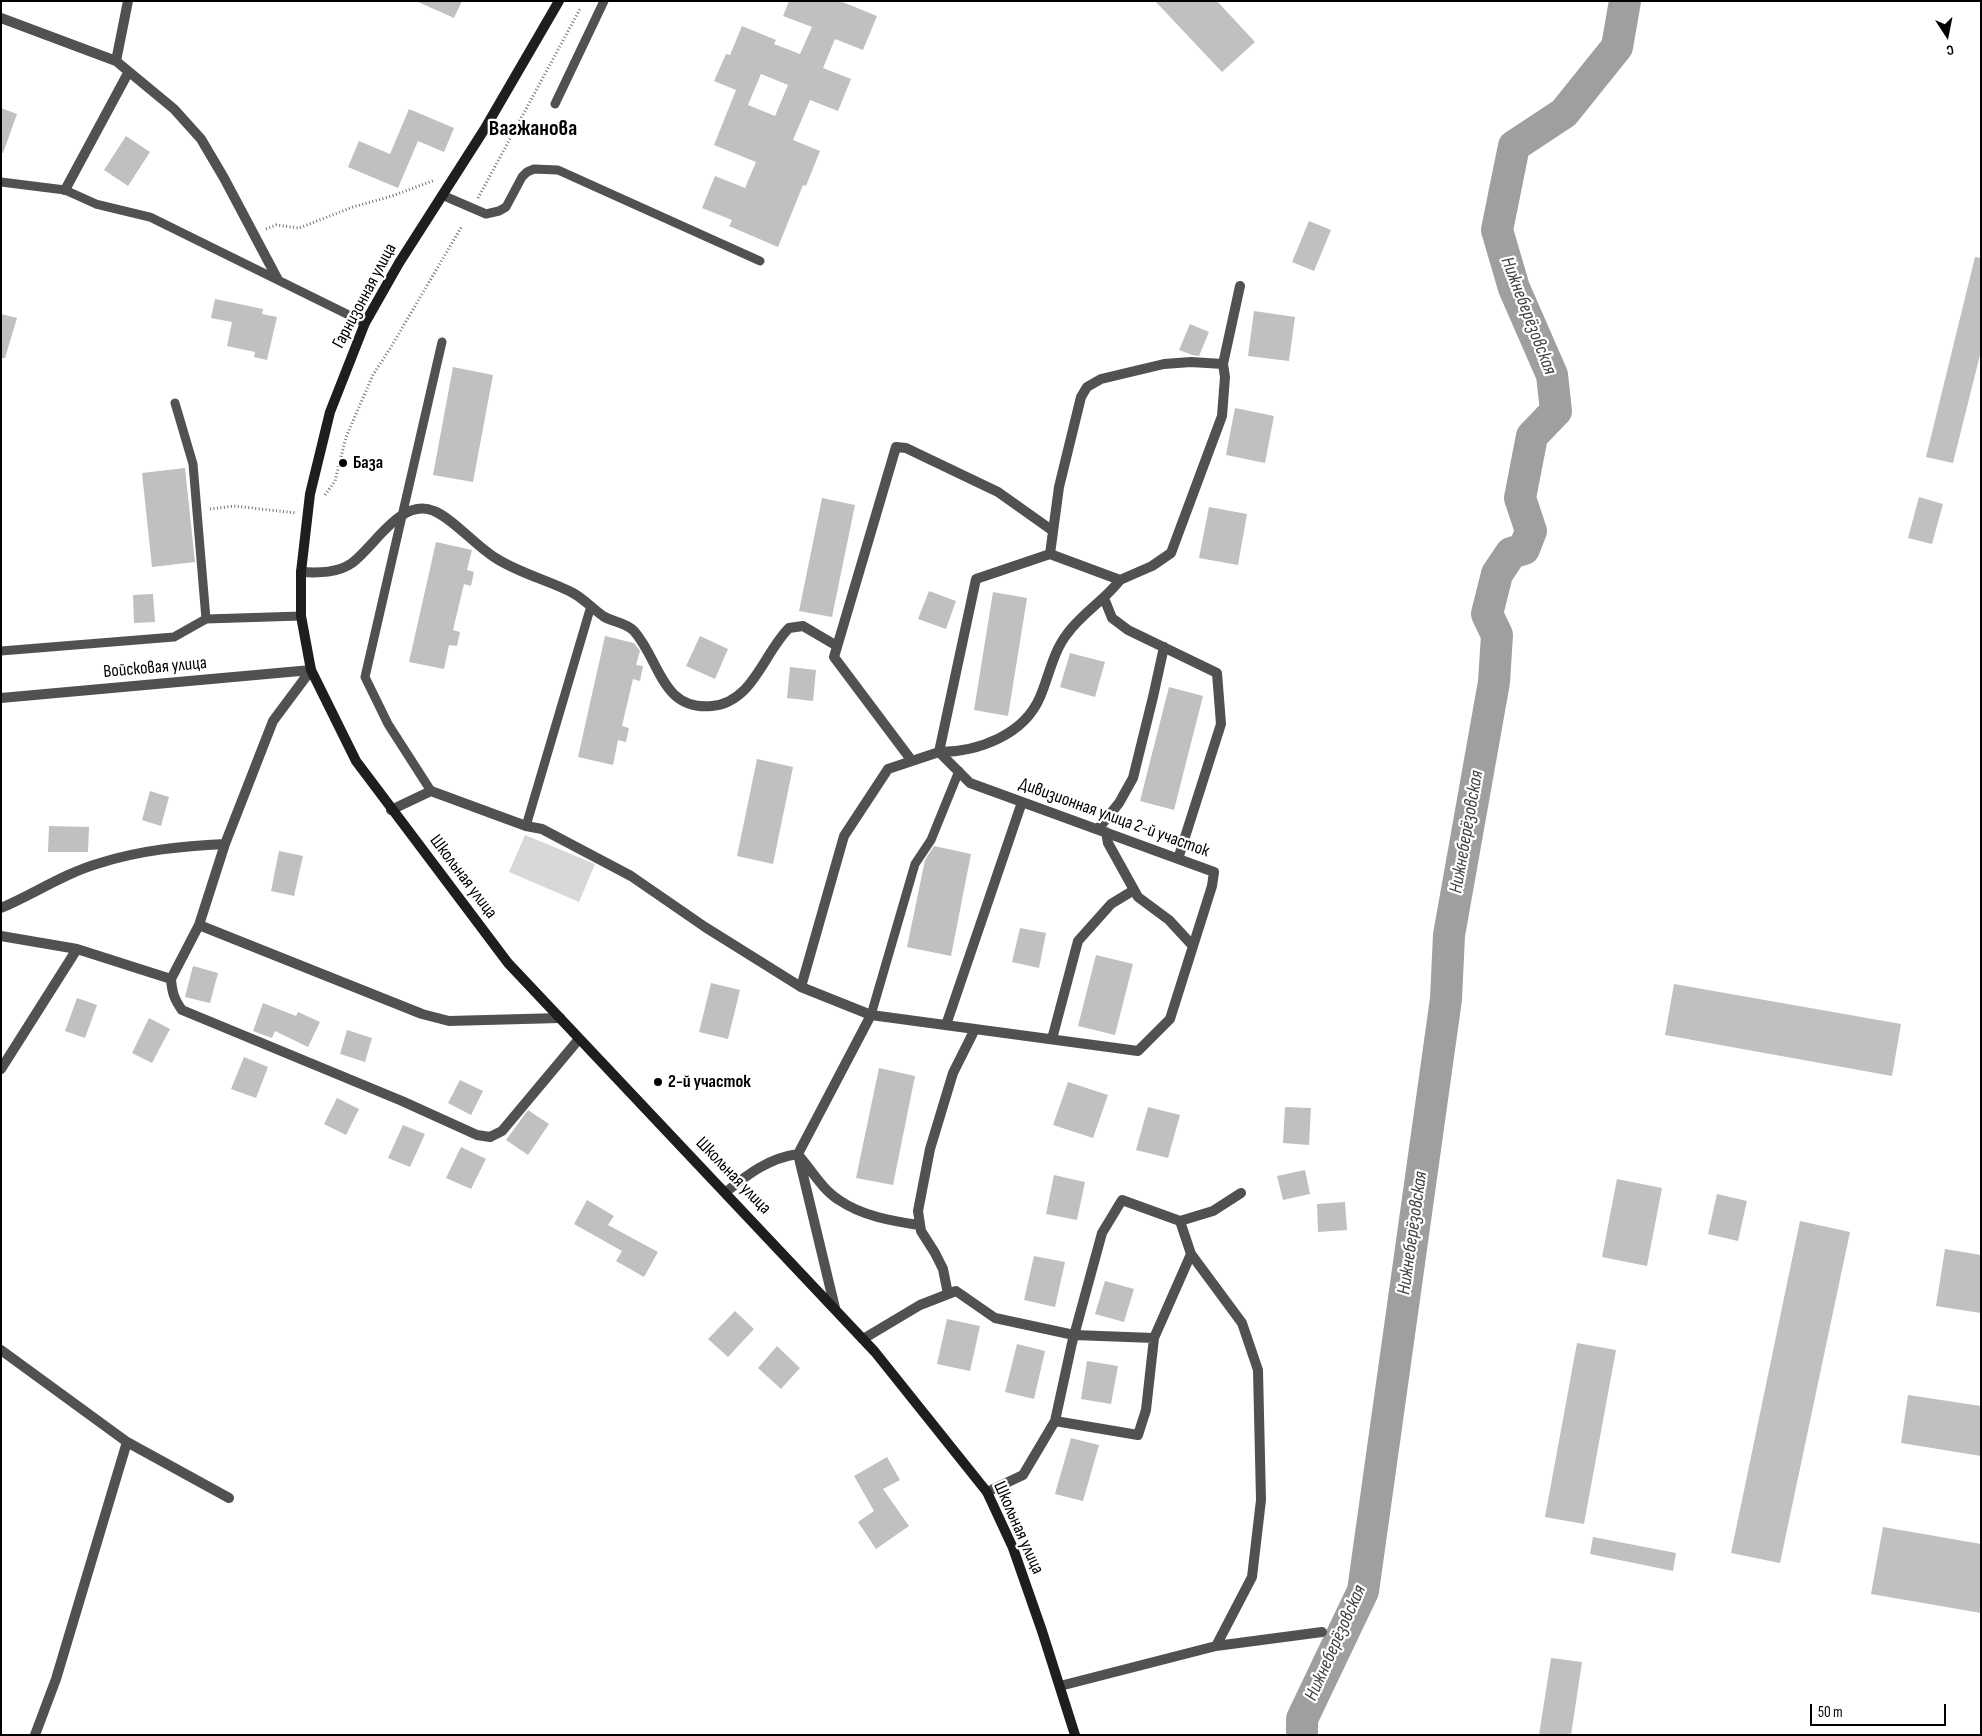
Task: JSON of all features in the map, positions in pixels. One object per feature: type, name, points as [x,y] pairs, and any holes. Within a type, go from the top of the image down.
[{"type":"street","points":[[116,61],[128,1]]},
{"type":"street","name":"Гарнизонная улица","points":[[311,670],[301,616],[301,572],[310,494],[330,412],[365,323],[399,263],[504,96],[559,1]]},
{"type":"street","points":[[1,18],[116,61],[174,109],[201,139],[277,278]]},
{"type":"street","points":[[65,190],[128,72]]},
{"type":"street","points":[[801,987],[844,836],[888,769],[939,752],[957,752],[973,749],[1008,734],[1034,710],[1050,668],[1066,635],[1109,594],[1120,580],[1152,566],[1171,553],[1222,416],[1225,377],[1223,364],[1240,286]]},
{"type":"street","points":[[1050,554],[1061,478],[1081,397],[1087,387],[1101,378],[1164,364],[1191,362],[1223,364]]},
{"type":"street","points":[[912,761],[834,656],[896,447],[913,451],[998,492],[1053,531]]},
{"type":"street","points":[[301,572],[324,573],[337,570],[352,563],[402,515],[408,511],[421,509],[434,511],[478,547],[496,559],[575,594],[605,618],[633,630],[647,650],[664,682],[682,702],[698,706],[713,706],[741,695],[752,683],[767,656],[789,628],[803,626],[837,646]]},
{"type":"street","points":[[939,752],[976,579],[1050,554],[1120,580]]},
{"type":"street","points":[[1104,598],[1112,618],[1117,623],[1217,673],[1221,724],[1178,859]]},
{"type":"street","points":[[1164,647],[1133,778],[1102,831],[1138,897],[1169,920],[1193,946]]},
{"type":"street","points":[[311,670],[273,721],[225,844],[199,925],[171,979],[172,992],[182,1010],[402,1101],[477,1135],[490,1137],[502,1131],[579,1039]]},
{"type":"street","name":"Войсковая улица","points":[[1,698],[311,670]]},
{"type":"street","name":"Школьная улица","points":[[311,670],[356,761],[508,963],[835,1308],[863,1339],[987,1492],[1013,1548],[1075,1735]]},
{"type":"street","name":"Дивизионная улица 2-й участок","points":[[432,791],[526,826],[542,828],[631,876],[706,927],[801,987],[870,1015],[1138,1051],[1170,1019],[1214,872],[970,783],[939,752]]},
{"type":"street","points":[[391,810],[432,791]]},
{"type":"street","points":[[946,1025],[1022,802]]},
{"type":"street","points":[[1,908],[98,863],[183,846],[225,844]]},
{"type":"street","points":[[1052,1039],[1078,941],[1111,904],[1134,890]]},
{"type":"street","points":[[199,925],[422,1014],[449,1020],[560,1018]]},
{"type":"street","points":[[1,936],[77,949],[171,979]]},
{"type":"street","points":[[1,1069],[77,949]]},
{"type":"street","points":[[835,1308],[798,1154],[870,1015]]},
{"type":"street","points":[[948,1294],[943,1269],[921,1231],[918,1211],[930,1149],[954,1073],[975,1029]]},
{"type":"street","points":[[726,1192],[765,1164],[784,1156],[798,1154]]},
{"type":"street","points":[[798,1154],[821,1183],[838,1200],[864,1213],[892,1221],[919,1225]]},
{"type":"street","points":[[987,1492],[1023,1475],[1054,1421],[1074,1335],[1102,1233],[1122,1200],[1180,1220],[1213,1211],[1241,1193]]},
{"type":"street","points":[[1180,1220],[1191,1254],[1242,1322],[1258,1370],[1262,1500],[1252,1577],[1216,1646]]},
{"type":"street","points":[[1054,1421],[1138,1435],[1146,1410],[1154,1338],[1191,1254]]},
{"type":"street","points":[[863,1339],[920,1305],[956,1291],[995,1318],[1074,1335],[1154,1338]]},
{"type":"street","points":[[1,1350],[127,1442],[228,1498]]},
{"type":"street","points":[[35,1735],[56,1679],[127,1442]]},
{"type":"street","points":[[1060,1686],[1216,1646],[1322,1632]]},
{"type":"lane","points":[[555,104],[604,1]]},
{"type":"lane","points":[[442,195],[486,214],[506,207],[522,177],[527,172],[534,169],[558,170],[760,260]]},
{"type":"lane","points":[[1,182],[65,190],[96,204],[150,217],[365,323]]},
{"type":"lane","points":[[432,791],[388,724],[365,676],[442,342]]},
{"type":"lane","points":[[175,403],[193,464],[206,619]]},
{"type":"lane","points":[[526,826],[591,606]]},
{"type":"lane","points":[[1,651],[174,637],[206,619],[301,616]]},
{"type":"lane","points":[[870,1015],[915,864],[931,840],[959,772]]},
{"type":"path","points":[[477,200],[580,9]]},
{"type":"path","points":[[254,234],[276,225],[299,228],[353,207],[420,187],[437,179]]},
{"type":"path","points":[[322,499],[335,482],[346,437],[373,375],[462,226]]},
{"type":"path","points":[[197,511],[234,506],[296,513]]},
{"type":"shaded area","points":[[525,835],[595,864],[579,902],[509,872]]},
{"type":"building","points":[[416,1],[462,1],[454,18]]},
{"type":"building","points":[[789,1],[840,1],[877,16],[863,50],[835,39],[823,68],[851,79],[838,111],[810,100],[793,140],[820,151],[806,186],[803,185],[778,247],[729,226],[732,220],[702,208],[715,176],[745,188],[756,162],[714,145],[736,90],[714,81],[726,54],[730,55],[742,26],[776,40],[774,44],[800,54],[812,27],[783,16]],"holes":[[[761,74],[788,85],[775,116],[748,105]]]},
{"type":"building","points":[[1155,1],[1217,1],[1255,42],[1222,72]]},
{"type":"building","points":[[1,108],[17,114],[3,153],[1,153]]},
{"type":"building","points":[[409,109],[454,128],[444,152],[418,141],[398,188],[348,167],[359,141],[390,154]]},
{"type":"building","points":[[126,136],[150,152],[128,186],[104,170]]},
{"type":"building","points":[[1309,221],[1331,230],[1314,271],[1292,262]]},
{"type":"building","points":[[1975,257],[1981,258],[1981,351],[1953,463],[1926,457]]},
{"type":"building","points":[[215,299],[263,309],[262,314],[277,317],[267,360],[254,357],[255,352],[227,346],[232,322],[211,318]]},
{"type":"building","points":[[1254,311],[1295,317],[1289,361],[1248,356]]},
{"type":"building","points":[[1,314],[17,318],[5,358],[1,358]]},
{"type":"building","points":[[1190,324],[1209,332],[1199,356],[1179,350]]},
{"type":"building","points":[[453,367],[493,375],[473,482],[433,475]]},
{"type":"building","points":[[1235,408],[1274,416],[1265,463],[1226,455]]},
{"type":"building","points":[[185,468],[195,562],[152,567],[142,473]]},
{"type":"building","points":[[1919,497],[1943,504],[1932,544],[1908,538]]},
{"type":"building","points":[[822,498],[855,505],[832,617],[799,611]]},
{"type":"building","points":[[1209,507],[1247,514],[1238,565],[1199,558]]},
{"type":"building","points":[[436,542],[472,550],[467,570],[474,572],[471,586],[464,584],[453,630],[460,632],[457,646],[449,645],[444,669],[409,662]]},
{"type":"building","points":[[929,591],[956,601],[946,629],[918,619]]},
{"type":"building","points":[[993,592],[1027,598],[1008,716],[974,710]]},
{"type":"building","points":[[153,594],[155,622],[134,623],[133,595]]},
{"type":"building","points":[[605,636],[634,643],[640,651],[636,665],[643,666],[640,681],[633,679],[622,726],[629,728],[626,742],[618,740],[613,765],[578,757]]},
{"type":"building","points":[[700,636],[728,649],[715,679],[686,666]]},
{"type":"building","points":[[1070,653],[1105,662],[1095,697],[1060,687]]},
{"type":"building","points":[[790,667],[816,670],[813,701],[787,698]]},
{"type":"building","points":[[1169,687],[1203,696],[1174,810],[1140,801]]},
{"type":"building","points":[[757,759],[793,767],[773,864],[737,856]]},
{"type":"building","points":[[150,791],[169,797],[161,826],[142,820]]},
{"type":"building","points":[[49,826],[89,827],[88,852],[48,852]]},
{"type":"building","points":[[934,846],[971,854],[951,956],[907,947],[925,860]]},
{"type":"building","points":[[279,851],[303,856],[294,896],[271,891]]},
{"type":"building","points":[[1020,928],[1046,933],[1039,968],[1012,962]]},
{"type":"building","points":[[1096,955],[1133,964],[1115,1035],[1078,1026]]},
{"type":"building","points":[[193,966],[218,973],[210,1003],[185,997]]},
{"type":"building","points":[[711,983],[740,990],[728,1039],[699,1032]]},
{"type":"building","points":[[1674,984],[1901,1024],[1892,1076],[1665,1035]]},
{"type":"building","points":[[77,998],[97,1005],[85,1038],[65,1031]]},
{"type":"building","points":[[263,1003],[296,1016],[298,1012],[320,1022],[308,1047],[275,1031],[272,1038],[253,1031]]},
{"type":"building","points":[[149,1018],[170,1029],[152,1063],[132,1053]]},
{"type":"building","points":[[347,1030],[372,1038],[365,1062],[340,1054]]},
{"type":"building","points":[[244,1057],[268,1067],[256,1098],[231,1089]]},
{"type":"building","points":[[879,1068],[915,1076],[893,1185],[856,1178]]},
{"type":"building","points":[[460,1080],[483,1091],[471,1115],[448,1103]]},
{"type":"building","points":[[1068,1082],[1108,1095],[1093,1138],[1053,1125]]},
{"type":"building","points":[[337,1098],[359,1109],[346,1135],[324,1124]]},
{"type":"building","points":[[1148,1107],[1180,1115],[1168,1158],[1136,1150]]},
{"type":"building","points":[[1285,1107],[1311,1108],[1309,1145],[1283,1143]]},
{"type":"building","points":[[528,1110],[549,1124],[528,1155],[506,1140]]},
{"type":"building","points":[[403,1125],[425,1134],[410,1167],[388,1158]]},
{"type":"building","points":[[461,1147],[486,1159],[471,1189],[446,1178]]},
{"type":"building","points":[[1305,1170],[1310,1194],[1283,1200],[1277,1176]]},
{"type":"building","points":[[1054,1175],[1085,1182],[1077,1220],[1046,1214]]},
{"type":"building","points":[[1617,1179],[1662,1188],[1647,1266],[1602,1257]]},
{"type":"building","points":[[1717,1194],[1747,1201],[1738,1241],[1708,1234]]},
{"type":"building","points":[[587,1200],[614,1216],[608,1225],[658,1252],[644,1277],[616,1261],[622,1251],[574,1224]]},
{"type":"building","points":[[1345,1202],[1347,1230],[1318,1232],[1317,1204]]},
{"type":"building","points":[[1800,1221],[1850,1232],[1780,1563],[1731,1553]]},
{"type":"building","points":[[1945,1249],[1981,1255],[1981,1313],[1936,1306]]},
{"type":"building","points":[[1034,1256],[1065,1262],[1055,1307],[1024,1300]]},
{"type":"building","points":[[1105,1281],[1134,1289],[1124,1322],[1095,1314]]},
{"type":"building","points":[[735,1311],[754,1329],[728,1357],[708,1339]]},
{"type":"building","points":[[947,1319],[980,1326],[970,1371],[937,1364]]},
{"type":"building","points":[[1577,1343],[1616,1350],[1584,1524],[1545,1517]]},
{"type":"building","points":[[1017,1344],[1045,1351],[1034,1399],[1005,1392]]},
{"type":"building","points":[[777,1346],[800,1368],[781,1389],[758,1368]]},
{"type":"building","points":[[1087,1361],[1118,1366],[1111,1404],[1081,1399]]},
{"type":"building","points":[[1908,1395],[1981,1406],[1981,1456],[1901,1443]]},
{"type":"building","points":[[1071,1438],[1099,1445],[1083,1501],[1055,1494]]},
{"type":"building","points":[[887,1457],[900,1480],[883,1489],[909,1526],[876,1549],[858,1522],[874,1511],[854,1476]]},
{"type":"building","points":[[1883,1527],[1981,1544],[1981,1613],[1871,1594]]},
{"type":"building","points":[[1593,1537],[1676,1553],[1673,1571],[1590,1554]]},
{"type":"building","points":[[1551,1658],[1582,1662],[1571,1735],[1539,1735]]},
{"type":"waterway","name":"Нижнеберёзовская","points":[[1302,1735],[1302,1719],[1363,1591],[1446,999],[1449,935],[1494,682],[1497,635],[1487,614],[1497,574],[1511,553],[1524,549],[1531,531],[1520,498],[1532,436],[1556,411],[1552,375],[1514,288],[1497,230],[1514,146],[1564,113],[1617,47],[1625,1]]},
{"type":"place","name":"База","points":[[343,463]]},
{"type":"place","name":"2-й участок","points":[[658,1082]]},
{"type":"district","name":"Вагжанова","points":[[533,129]]}]
